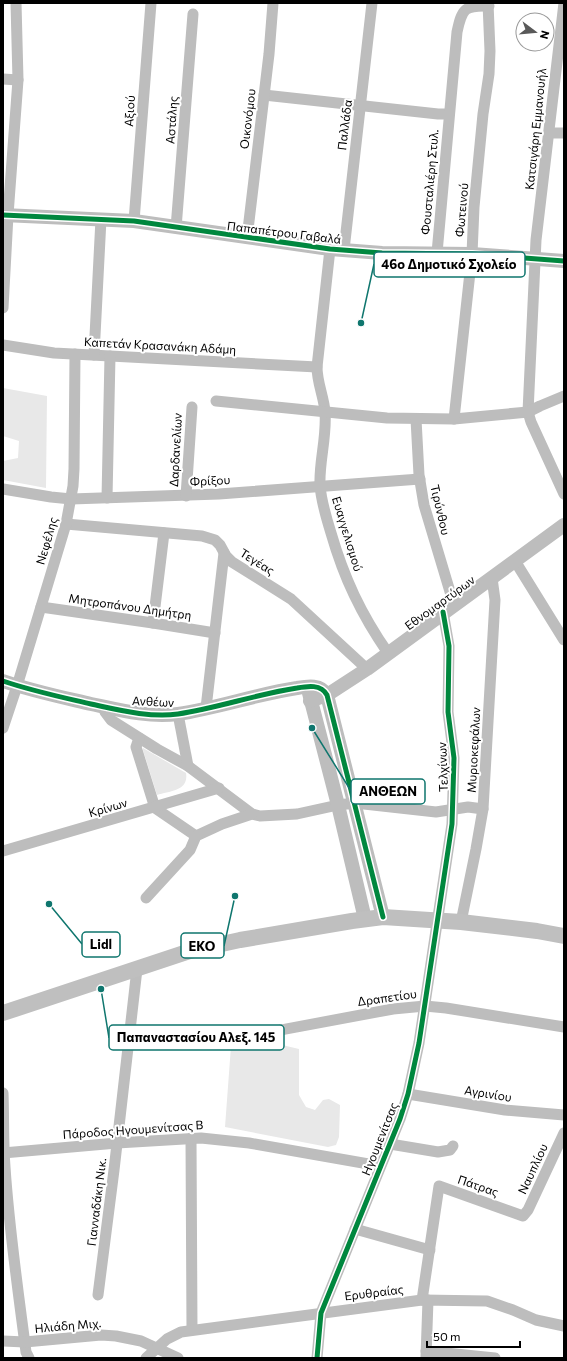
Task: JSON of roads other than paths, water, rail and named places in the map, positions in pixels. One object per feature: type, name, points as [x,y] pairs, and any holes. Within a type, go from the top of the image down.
[{"type":"main road","points":[[3,1013],[190,951],[220,944],[365,919],[383,917],[438,920],[537,931],[564,936]]},
{"type":"street","points":[[3,308],[5,215],[18,80],[16,3]]},
{"type":"street","name":"Αξιού","points":[[134,221],[151,3]]},
{"type":"street","name":"Οικονόμου","points":[[247,238],[273,3]]},
{"type":"street","name":"Παλλάδα","points":[[337,250],[360,105],[372,3]]},
{"type":"street","name":"Κατσιγάρη Εμμανουήλ","points":[[528,412],[534,258],[564,3]]},
{"type":"street","name":"Φουσταλιέρη Στυλ.","points":[[437,253],[449,114],[460,16],[466,8],[488,5]]},
{"type":"street","name":"Φωτεινού","points":[[454,419],[472,254],[474,207],[483,115],[489,74],[488,5]]},
{"type":"street","name":"Αστάλης","points":[[176,228],[193,14]]},
{"type":"street","points":[[3,79],[18,80]]},
{"type":"street","name":"Φουσταλιέρη Στυλ.","points":[[264,95],[449,114]]},
{"type":"street","points":[[549,133],[564,133]]},
{"type":"street","name":"Παπαπέτρου Γαβαλά","points":[[5,215],[134,221],[337,250],[382,253],[472,254],[564,261]]},
{"type":"street","points":[[94,355],[101,219]]},
{"type":"street","name":"Ευαγγελισμού","points":[[337,250],[316,367],[325,412],[325,430],[320,486],[325,512],[344,573],[364,616],[388,653]]},
{"type":"street","name":"Καπετάν Κρασανάκη Αδάμη","points":[[3,345],[54,353],[316,367]]},
{"type":"street","name":"Νεφέλης","points":[[3,728],[66,524],[71,499],[74,469],[75,354]]},
{"type":"street","points":[[107,498],[110,356]]},
{"type":"street","points":[[216,402],[416,419],[454,419],[528,412],[564,396]]},
{"type":"street","name":"Δαρδανελίων","points":[[186,496],[192,407]]},
{"type":"street","points":[[528,412],[531,422],[564,494]]},
{"type":"street","name":"Τιρύνθου","points":[[416,419],[420,478],[427,518],[449,609]]},
{"type":"street","name":"Φρίξου","points":[[3,488],[51,497],[71,499],[186,496],[420,478]]},
{"type":"street","name":"Τεγέας","points":[[66,524],[212,538],[218,542],[228,559],[291,599],[367,669]]},
{"type":"street","name":"Εθνομαρτύρων","points":[[310,701],[367,669],[564,525]]},
{"type":"street","points":[[153,623],[164,533]]},
{"type":"street","points":[[206,708],[224,554]]},
{"type":"street","points":[[515,561],[564,640]]},
{"type":"street","name":"Μυριοκεφάλων","points":[[460,922],[483,809],[495,600],[492,578]]},
{"type":"street","name":"Μητροπάνου Δημήτρη","points":[[41,607],[215,633]]},
{"type":"street","name":"Τελχίνων","points":[[438,920],[453,810],[454,758],[448,701],[449,609]]},
{"type":"street","name":"Ανθέων","points":[[3,681],[17,686],[104,707],[151,714],[178,714],[292,688],[319,687],[326,693]]},
{"type":"street","points":[[307,687],[338,805],[365,919]]},
{"type":"street","points":[[326,693],[383,917]]},
{"type":"street","points":[[104,707],[105,712],[112,720],[157,750],[188,766],[252,814],[260,816],[297,814],[338,805],[355,804],[427,812],[444,812],[468,808],[483,809]]},
{"type":"street","name":"Ανθέων","points":[[178,714],[188,766]]},
{"type":"street","points":[[139,738],[136,747],[155,808],[196,836]]},
{"type":"street","name":"Κρίνων","points":[[3,851],[155,808],[219,788]]},
{"type":"street","points":[[146,898],[190,850],[196,836],[222,824],[252,814]]},
{"type":"street","name":"Ηγουμενίτσας","points":[[317,1358],[321,1313],[390,1144],[408,1094],[416,1058],[438,920]]},
{"type":"street","name":"Γιανναδάκη Νικ.","points":[[98,1294],[108,1223],[137,969]]},
{"type":"street","name":"Δραπετίου","points":[[238,1038],[393,1009],[424,1006],[446,1008],[564,1027]]},
{"type":"street","points":[[3,1093],[8,1239],[24,1352]]},
{"type":"street","name":"Αγρινίου","points":[[408,1094],[505,1110],[564,1115]]},
{"type":"street","name":"Ναυπλίου","points":[[523,1216],[528,1210],[564,1133]]},
{"type":"street","points":[[191,1138],[192,1330]]},
{"type":"street","name":"Πάροδος Ηγουμενίτσας Β","points":[[4,1153],[117,1143],[201,1138],[249,1143],[380,1166]]},
{"type":"street","points":[[390,1144],[438,1152],[450,1150],[453,1146]]},
{"type":"street","name":"Πάτρας","points":[[426,1354],[425,1300],[439,1186],[523,1216]]},
{"type":"street","points":[[355,1229],[430,1250]]},
{"type":"street","name":"Ερυθραίας","points":[[146,1358],[173,1334],[192,1330],[425,1300],[487,1301],[536,1320],[564,1326]]},
{"type":"street","name":"Ηλιάδη Μιχ.","points":[[3,1341],[24,1352],[101,1335],[116,1336],[141,1341],[178,1358]]},
{"type":"street","points":[[426,1354],[490,1357]]},
{"type":"place","name":"46ο Δημοτικό Σχολείο","points":[[361,323]]},
{"type":"place","name":"ΑΝΘΕΩΝ","points":[[312,728]]},
{"type":"place","name":"EKO","points":[[235,896]]},
{"type":"place","name":"Lidl","points":[[49,904]]},
{"type":"place","name":"Παπαναστασίου Αλεξ. 145","points":[[101,989]]}]
